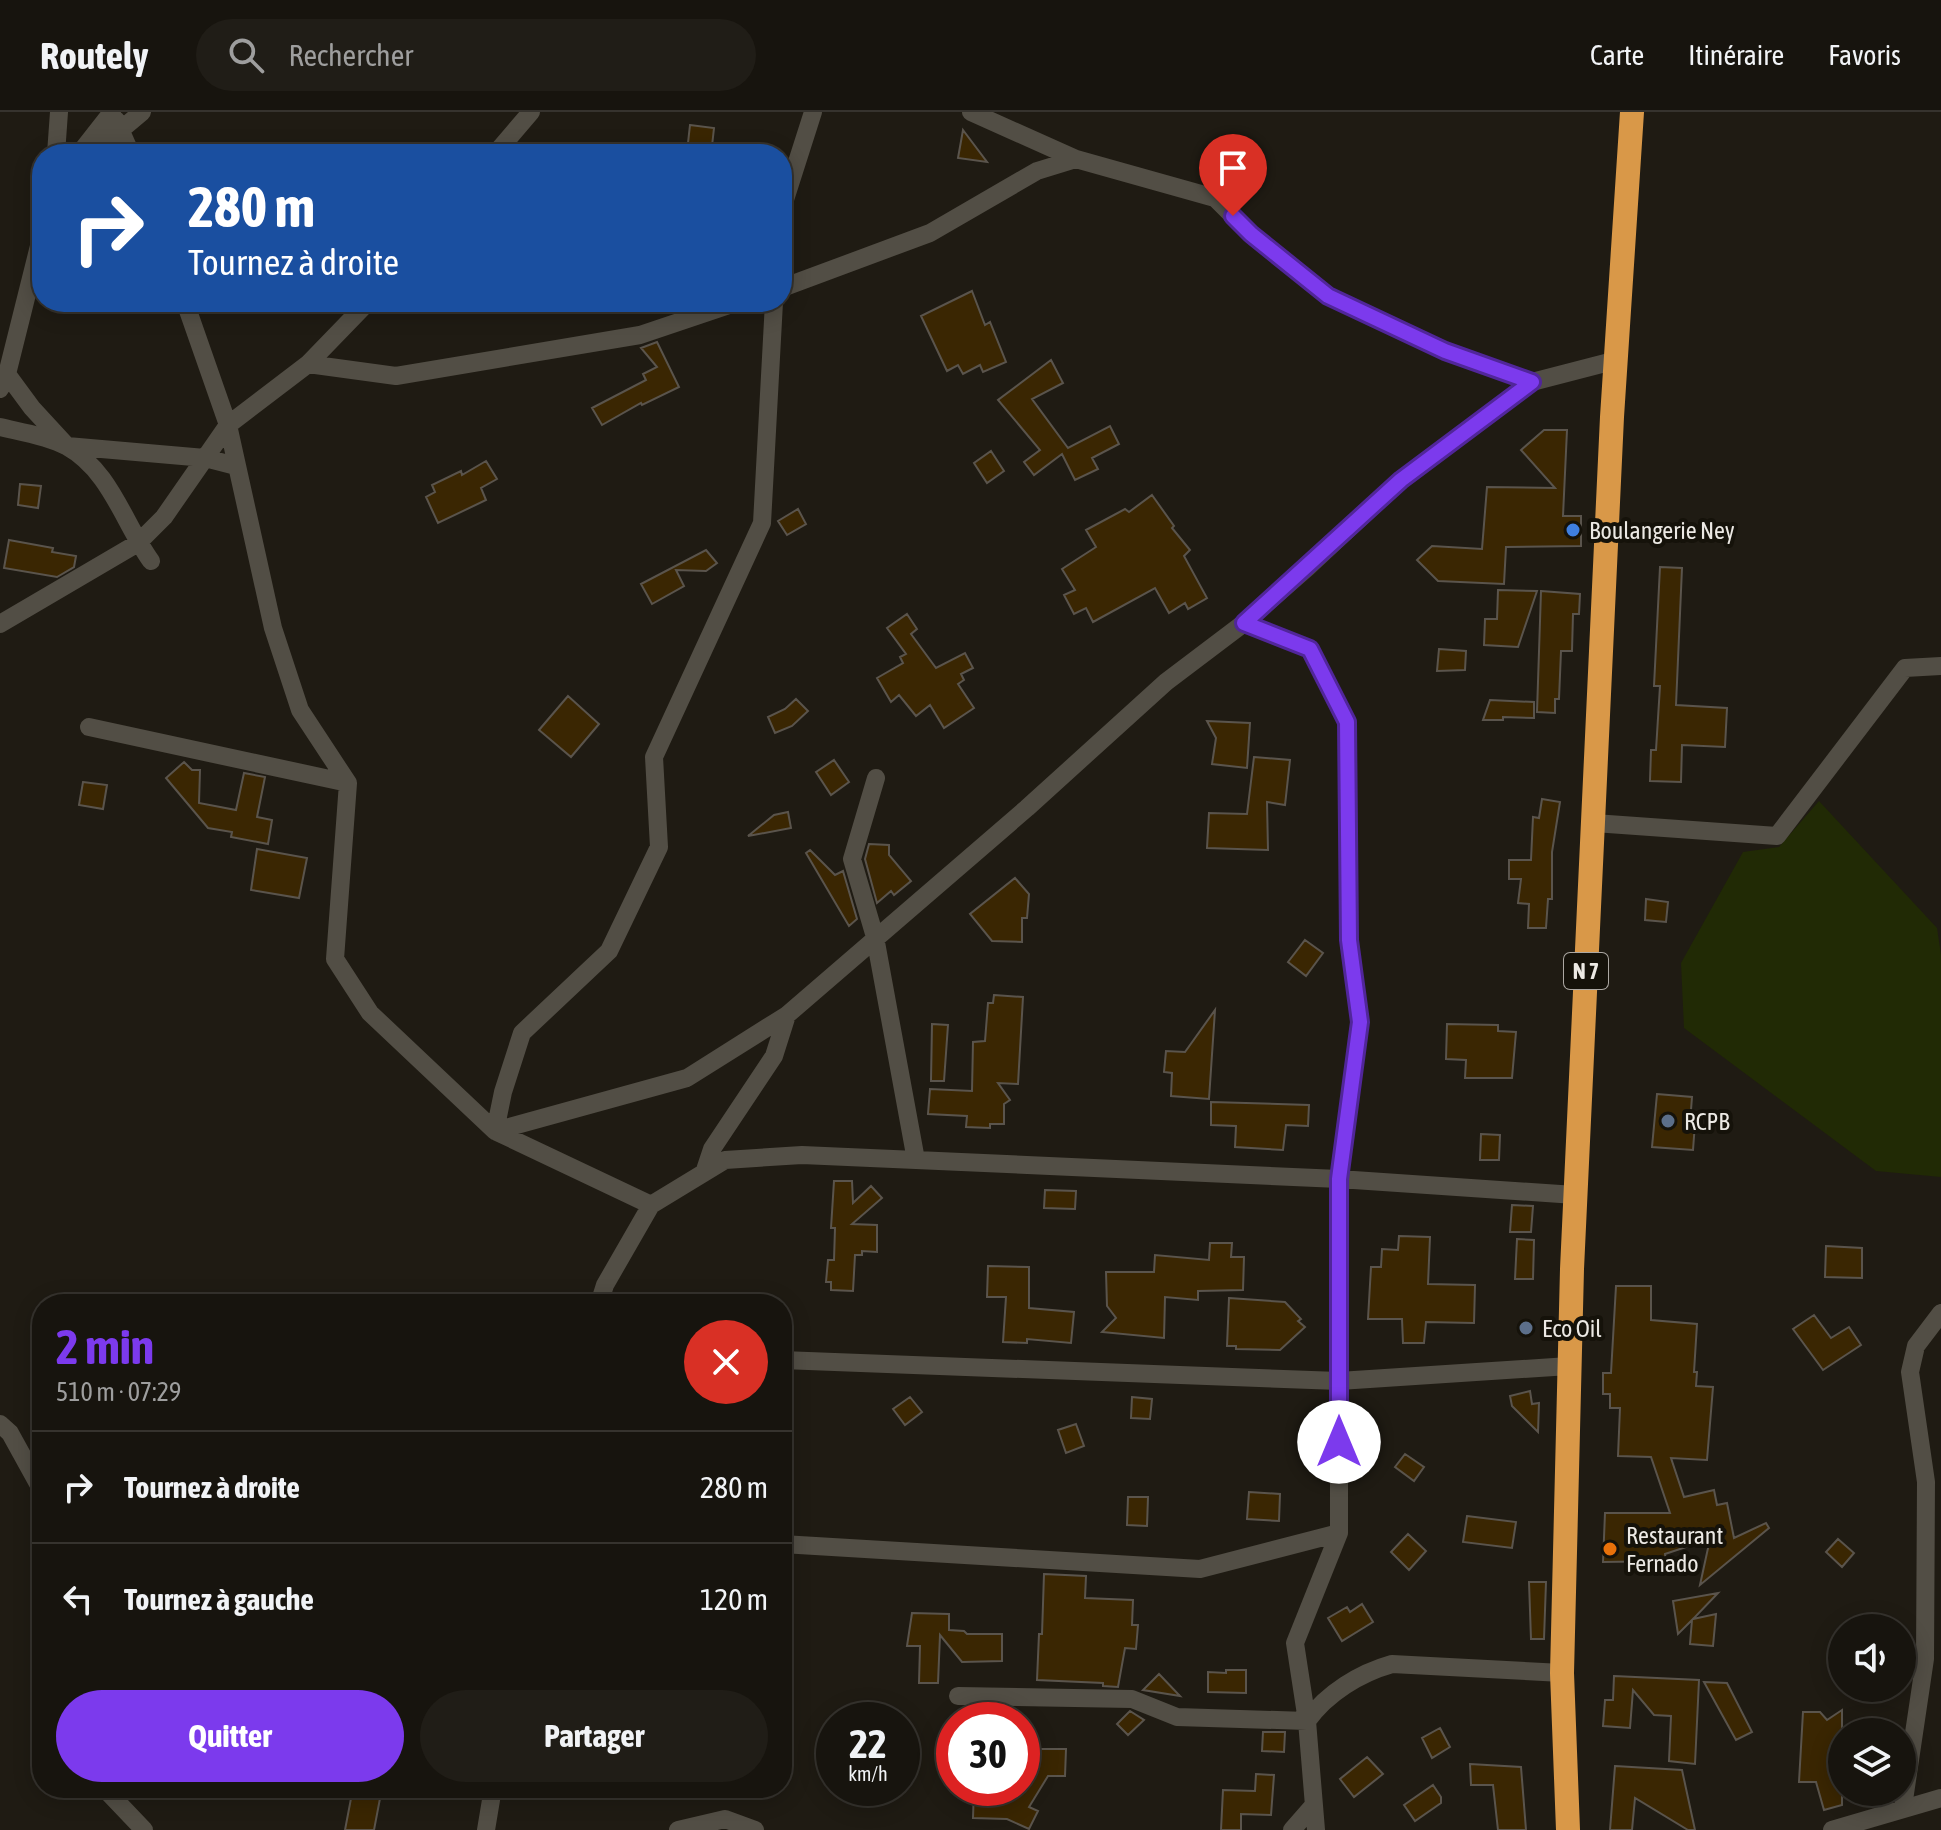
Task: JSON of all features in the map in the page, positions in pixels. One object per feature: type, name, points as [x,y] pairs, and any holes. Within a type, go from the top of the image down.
[{"type":"highway","name":"N 7","points":[[1568,1830],[1562,1673],[1575,1195],[1632,112]]},
{"type":"street","points":[[57,144],[59,112]]},
{"type":"street","points":[[87,144],[113,112],[127,144]]},
{"type":"street","points":[[104,144],[142,112]]},
{"type":"street","points":[[504,144],[531,112]]},
{"type":"street","points":[[792,178],[813,112]]},
{"type":"street","points":[[971,112],[1076,159],[1215,198],[1251,234],[1328,296],[1445,351],[1532,382]]},
{"type":"street","points":[[792,284],[930,233],[1037,171],[1076,159]]},
{"type":"street","points":[[32,272],[3,381],[67,446],[101,475],[151,561]]},
{"type":"street","points":[[188,312],[228,425],[273,628],[300,710],[348,783],[335,959],[370,1013],[495,1131],[651,1205]]},
{"type":"street","points":[[0,624],[138,543],[164,517],[228,425],[308,364],[358,312]]},
{"type":"street","points":[[308,364],[396,376],[640,335],[708,312]]},
{"type":"street","points":[[495,1131],[503,1092],[522,1033],[609,951],[659,847],[654,757],[762,523],[773,312]]},
{"type":"street","points":[[495,1131],[687,1078],[787,1015],[1027,808],[1166,682],[1244,623],[1401,480],[1532,382],[1617,360]]},
{"type":"street","points":[[0,427],[67,446],[205,458],[236,466]]},
{"type":"street","points":[[1244,623],[1310,649],[1347,722],[1349,940],[1360,1022],[1339,1179],[1339,1533],[1295,1643],[1307,1721],[1316,1830]]},
{"type":"street","points":[[1594,823],[1777,836],[1905,668],[1941,666]]},
{"type":"street","points":[[89,727],[348,783]]},
{"type":"street","points":[[876,778],[852,859],[875,937],[916,1160]]},
{"type":"street","points":[[704,1173],[712,1149],[774,1056],[787,1015]]},
{"type":"street","points":[[602,1294],[651,1205],[725,1160],[802,1155],[1339,1179],[1575,1195]]},
{"type":"street","points":[[1903,1807],[1925,1659],[1926,1482],[1910,1372],[1916,1346],[1941,1313]]},
{"type":"street","points":[[792,1360],[1339,1381],[1569,1366]]},
{"type":"street","points":[[0,1424],[10,1433],[32,1473]]},
{"type":"street","points":[[792,1545],[1200,1569],[1339,1533]]},
{"type":"street","points":[[1307,1721],[1313,1712],[1366,1672],[1392,1664],[1562,1673]]},
{"type":"street","points":[[958,1696],[1132,1699],[1177,1717],[1307,1721]]},
{"type":"street","points":[[114,1798],[144,1830]]},
{"type":"street","points":[[486,1830],[491,1798]]},
{"type":"street","points":[[1832,1830],[1941,1798]]},
{"type":"street","points":[[1292,1830],[1313,1806]]},
{"type":"street","points":[[681,1829],[725,1819],[755,1830]]},
{"type":"green space","points":[[1819,801],[1937,928],[1941,955],[1941,1177],[1876,1171],[1684,1028],[1681,963],[1743,852],[1779,847]]},
{"type":"building","points":[[690,125],[714,128],[712,144],[688,143]]},
{"type":"building","points":[[963,130],[987,162],[958,158]]},
{"type":"building","points":[[972,291],[985,325],[990,322],[1006,362],[983,372],[980,365],[963,374],[958,365],[947,371],[921,316]]},
{"type":"building","points":[[657,342],[679,387],[641,403],[602,425],[592,408],[646,380],[643,374],[657,367],[641,348]]},
{"type":"building","points":[[1051,360],[1063,383],[1032,399],[1068,448],[1110,426],[1119,444],[1092,458],[1098,469],[1075,480],[1062,454],[1034,475],[1024,462],[1040,450],[998,400]]},
{"type":"building","points":[[1544,430],[1567,430],[1563,516],[1581,516],[1581,546],[1506,547],[1504,584],[1438,581],[1417,560],[1432,546],[1482,549],[1487,487],[1555,488],[1521,450]]},
{"type":"building","points":[[991,451],[1004,471],[987,483],[974,463]]},
{"type":"building","points":[[486,461],[497,479],[481,488],[486,500],[438,523],[426,497],[435,492],[432,485],[461,471],[462,475]]},
{"type":"building","points":[[20,484],[41,486],[38,508],[18,505]]},
{"type":"building","points":[[1152,495],[1190,550],[1184,556],[1207,598],[1188,609],[1185,603],[1169,613],[1155,588],[1093,622],[1086,608],[1074,614],[1064,595],[1075,590],[1062,569],[1096,547],[1086,530],[1125,509],[1129,512]]},
{"type":"building","points":[[798,509],[806,524],[787,535],[778,521]]},
{"type":"building","points":[[9,540],[53,548],[52,552],[76,556],[74,567],[57,577],[4,568]]},
{"type":"building","points":[[706,550],[717,563],[706,571],[676,570],[684,586],[652,604],[641,584]]},
{"type":"building","points":[[1660,567],[1682,568],[1676,705],[1727,708],[1725,747],[1682,745],[1681,782],[1650,781],[1651,750],[1656,750],[1660,686],[1654,686]]},
{"type":"building","points":[[1498,590],[1537,591],[1518,647],[1484,645],[1485,619],[1497,619]]},
{"type":"building","points":[[1541,591],[1580,594],[1579,614],[1573,614],[1572,651],[1561,651],[1559,699],[1555,699],[1555,713],[1537,712]]},
{"type":"building","points":[[907,614],[917,629],[911,634],[936,668],[965,653],[973,668],[961,674],[964,680],[958,684],[974,708],[944,728],[930,705],[916,716],[899,695],[891,702],[877,678],[903,663],[900,657],[906,654],[887,628]]},
{"type":"building","points":[[1439,649],[1466,651],[1465,670],[1437,671]]},
{"type":"building","points":[[568,696],[599,724],[571,757],[539,730]]},
{"type":"building","points":[[796,699],[808,711],[792,726],[775,733],[768,717],[785,709]]},
{"type":"building","points":[[1490,700],[1534,702],[1534,718],[1483,720]]},
{"type":"building","points":[[1207,721],[1250,723],[1247,768],[1212,764],[1216,738]]},
{"type":"building","points":[[1254,757],[1290,760],[1285,805],[1267,802],[1268,850],[1207,848],[1209,813],[1247,814]]},
{"type":"building","points":[[834,760],[849,782],[831,795],[816,772]]},
{"type":"building","points":[[184,762],[192,770],[200,770],[199,803],[236,810],[244,773],[265,777],[257,817],[272,820],[268,844],[231,837],[232,832],[208,828],[166,778]]},
{"type":"building","points":[[83,782],[107,785],[103,809],[79,805]]},
{"type":"building","points":[[1542,799],[1560,802],[1552,852],[1552,899],[1548,899],[1546,928],[1528,928],[1529,904],[1518,903],[1521,879],[1509,879],[1509,860],[1531,860],[1533,817],[1539,818]]},
{"type":"building","points":[[788,812],[791,828],[748,836],[774,815]]},
{"type":"building","points":[[869,844],[889,845],[889,855],[911,881],[894,895],[891,891],[877,903],[865,859]]},
{"type":"building","points":[[257,849],[307,858],[299,898],[251,890]]},
{"type":"building","points":[[810,850],[835,875],[843,871],[857,919],[849,926],[806,853]]},
{"type":"building","points":[[1015,878],[1029,894],[1027,918],[1022,918],[1022,942],[992,941],[970,914]]},
{"type":"building","points":[[1646,899],[1668,902],[1666,922],[1645,920]]},
{"type":"building","points":[[1305,940],[1323,953],[1306,976],[1288,962]]},
{"type":"building","points":[[994,995],[1023,997],[1018,1084],[998,1083],[1010,1100],[1004,1104],[1004,1124],[990,1124],[990,1128],[966,1127],[967,1116],[928,1114],[930,1089],[972,1091],[973,1042],[985,1041],[988,1003],[993,1003]]},
{"type":"building","points":[[1215,1010],[1209,1099],[1171,1096],[1172,1073],[1164,1072],[1166,1051],[1185,1052]]},
{"type":"building","points":[[932,1024],[948,1025],[944,1081],[931,1081]]},
{"type":"building","points":[[1447,1024],[1498,1025],[1498,1031],[1516,1032],[1512,1078],[1465,1078],[1466,1060],[1446,1059]]},
{"type":"building","points":[[1657,1094],[1692,1097],[1690,1123],[1695,1123],[1693,1150],[1652,1147]]},
{"type":"building","points":[[1211,1102],[1309,1105],[1308,1126],[1286,1125],[1283,1150],[1235,1147],[1236,1126],[1211,1125]]},
{"type":"building","points":[[1481,1134],[1500,1135],[1499,1160],[1480,1160]]},
{"type":"building","points":[[834,1181],[852,1181],[853,1203],[871,1186],[882,1198],[852,1224],[877,1225],[877,1252],[862,1251],[862,1255],[855,1255],[853,1291],[831,1290],[831,1282],[826,1282],[828,1260],[834,1260],[835,1228],[831,1228]]},
{"type":"building","points":[[1045,1190],[1076,1191],[1075,1209],[1044,1208]]},
{"type":"building","points":[[1512,1205],[1533,1206],[1531,1232],[1510,1232]]},
{"type":"building","points":[[1399,1236],[1430,1237],[1428,1284],[1475,1285],[1474,1323],[1426,1322],[1424,1343],[1403,1343],[1402,1319],[1368,1319],[1371,1267],[1381,1267],[1382,1249],[1398,1250]]},
{"type":"building","points":[[1517,1239],[1534,1240],[1533,1279],[1515,1279]]},
{"type":"building","points":[[1210,1243],[1232,1243],[1231,1257],[1244,1257],[1243,1290],[1198,1291],[1198,1300],[1165,1297],[1164,1338],[1102,1332],[1116,1318],[1107,1306],[1106,1272],[1154,1272],[1155,1255],[1209,1260]]},
{"type":"building","points":[[1826,1246],[1862,1248],[1862,1278],[1825,1277]]},
{"type":"building","points":[[988,1266],[1029,1267],[1029,1308],[1074,1312],[1071,1343],[1027,1339],[1027,1343],[1003,1342],[1006,1297],[987,1297]]},
{"type":"building","points":[[1616,1286],[1651,1286],[1651,1320],[1697,1324],[1696,1386],[1713,1387],[1707,1460],[1671,1458],[1684,1497],[1714,1490],[1717,1505],[1727,1503],[1734,1538],[1766,1523],[1769,1528],[1700,1585],[1710,1539],[1665,1554],[1666,1561],[1603,1562],[1605,1513],[1670,1513],[1651,1457],[1618,1456],[1620,1408],[1610,1408],[1610,1394],[1603,1394],[1603,1373],[1611,1373]]},
{"type":"building","points":[[1229,1298],[1285,1302],[1305,1327],[1280,1350],[1227,1346]]},
{"type":"building","points":[[1814,1315],[1831,1338],[1849,1327],[1861,1345],[1823,1370],[1793,1329]]},
{"type":"building","points":[[1530,1391],[1532,1404],[1539,1403],[1538,1432],[1512,1406],[1510,1396]]},
{"type":"building","points":[[910,1397],[922,1412],[905,1425],[893,1409]]},
{"type":"building","points":[[1132,1397],[1152,1399],[1150,1419],[1131,1418]]},
{"type":"building","points":[[1076,1424],[1084,1446],[1066,1453],[1058,1430]]},
{"type":"building","points":[[1405,1454],[1424,1467],[1414,1481],[1395,1467]]},
{"type":"building","points":[[1249,1492],[1280,1494],[1279,1521],[1247,1519]]},
{"type":"building","points":[[1128,1497],[1148,1497],[1147,1526],[1127,1525]]},
{"type":"building","points":[[1467,1516],[1516,1522],[1512,1548],[1463,1542]]},
{"type":"building","points":[[1408,1534],[1426,1551],[1409,1570],[1391,1552]]},
{"type":"building","points":[[1838,1539],[1854,1553],[1842,1567],[1826,1552]]},
{"type":"building","points":[[1044,1574],[1086,1576],[1085,1598],[1133,1600],[1132,1625],[1138,1625],[1136,1649],[1125,1648],[1118,1687],[1103,1686],[1103,1683],[1037,1680]]},
{"type":"building","points":[[1529,1582],[1546,1582],[1544,1639],[1531,1639]]},
{"type":"building","points":[[1718,1593],[1693,1619],[1716,1614],[1713,1646],[1690,1644],[1692,1620],[1678,1634],[1673,1601]]},
{"type":"building","points":[[1362,1604],[1373,1622],[1342,1641],[1328,1618],[1347,1607],[1350,1612]]},
{"type":"building","points":[[912,1613],[949,1614],[949,1630],[967,1634],[1002,1634],[1002,1661],[962,1662],[940,1635],[938,1683],[919,1683],[920,1646],[907,1646]]},
{"type":"building","points":[[1226,1670],[1246,1670],[1246,1693],[1208,1692],[1208,1672],[1226,1673]]},
{"type":"building","points":[[1159,1674],[1180,1696],[1143,1690]]},
{"type":"building","points":[[1614,1676],[1699,1680],[1695,1764],[1669,1761],[1671,1716],[1654,1715],[1633,1690],[1630,1728],[1603,1726],[1605,1700],[1613,1700]]},
{"type":"building","points":[[1704,1682],[1727,1683],[1752,1732],[1736,1740]]},
{"type":"building","points":[[1842,1710],[1842,1718],[1830,1718]]},
{"type":"building","points":[[1130,1711],[1144,1720],[1128,1735],[1117,1724]]},
{"type":"building","points":[[1803,1712],[1820,1712],[1827,1720],[1828,1806],[1838,1806],[1824,1810],[1816,1782],[1799,1782]]},
{"type":"building","points":[[1440,1728],[1450,1747],[1432,1758],[1422,1738]]},
{"type":"building","points":[[1263,1732],[1285,1732],[1284,1752],[1262,1751]]},
{"type":"building","points":[[1066,1749],[1065,1776],[1048,1776],[1040,1789],[1040,1750]]},
{"type":"building","points":[[1367,1757],[1383,1774],[1354,1797],[1340,1779]]},
{"type":"building","points":[[1470,1764],[1521,1767],[1526,1830],[1498,1830],[1493,1785],[1471,1785]]},
{"type":"building","points":[[1615,1766],[1682,1770],[1695,1830],[1688,1830],[1635,1798],[1632,1830],[1610,1830]]},
{"type":"building","points":[[1256,1774],[1274,1775],[1271,1815],[1241,1814],[1241,1830],[1221,1830],[1223,1790],[1255,1791]]},
{"type":"building","points":[[1433,1785],[1441,1797],[1441,1803],[1415,1821],[1404,1805]]},
{"type":"building","points":[[351,1798],[380,1798],[374,1830],[345,1830]]},
{"type":"building","points":[[973,1806],[1030,1806],[1038,1811],[1029,1829],[1007,1819],[973,1818]]},
{"type":"place","name":"Boulangerie Ney","points":[[1573,530]]},
{"type":"place","name":"RCPB","points":[[1668,1121]]},
{"type":"place","name":"Eco Oil","points":[[1526,1328]]},
{"type":"place","name":"Restaurant Fernado","points":[[1610,1549]]},
{"type":"route","points":[[1233,216],[1328,296],[1445,351],[1532,382],[1401,480],[1244,623],[1310,649],[1347,722],[1349,940],[1360,1022],[1339,1179],[1339,1442]]}]
